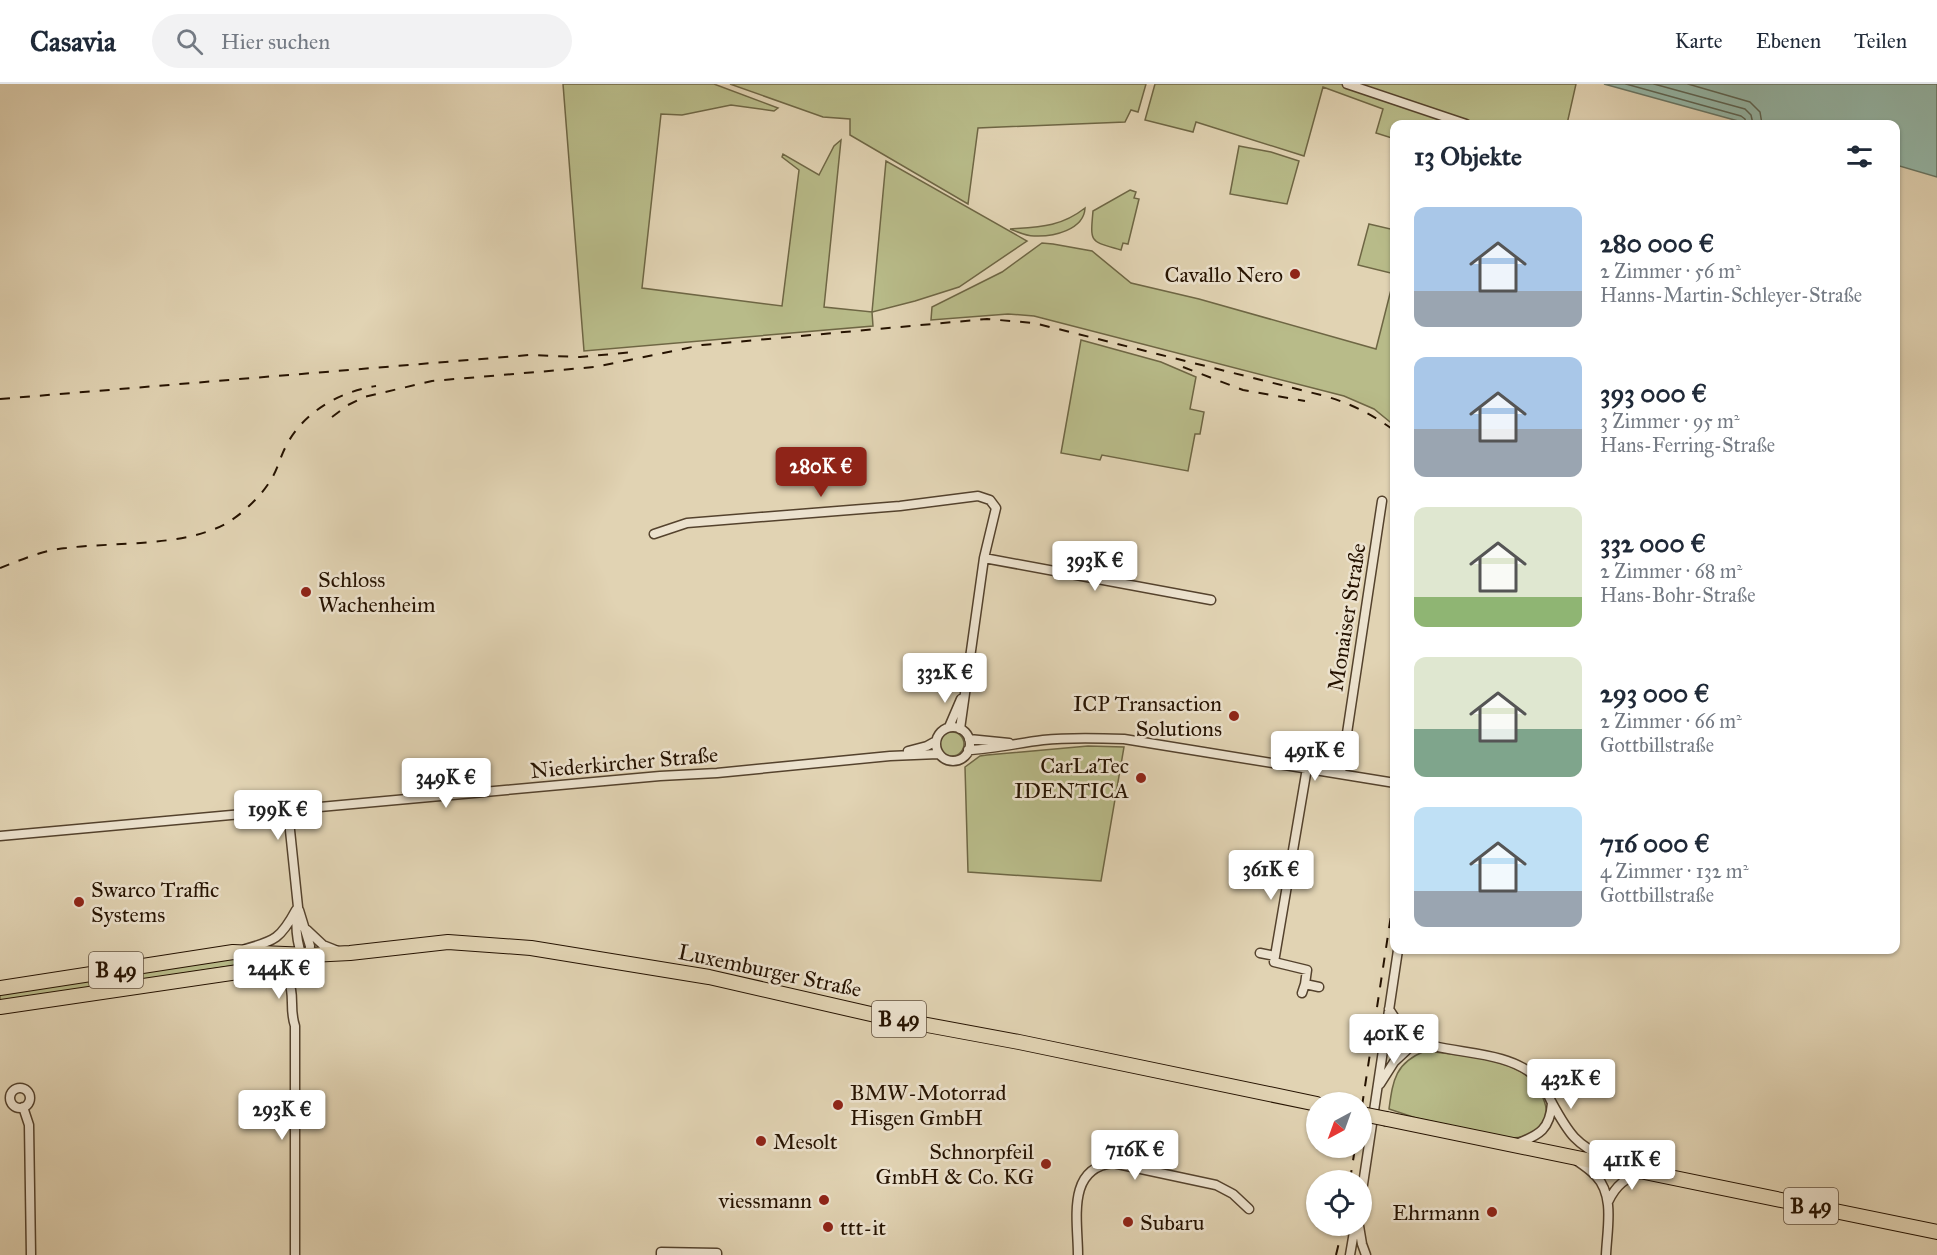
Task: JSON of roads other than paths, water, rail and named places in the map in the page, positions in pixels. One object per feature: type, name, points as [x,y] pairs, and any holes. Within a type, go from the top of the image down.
[{"type":"main road","name":"Luxemburger Straße","points":[[0,1007],[264,969],[306,958],[448,942],[531,948],[709,977],[884,1017],[1306,1102]]},
{"type":"main road","name":"Luxemburger Straße","points":[[0,988],[233,952],[306,958]]},
{"type":"main road","name":"B 49","points":[[1374,1116],[1937,1232]]},
{"type":"street","points":[[1347,84],[1454,120]]},
{"type":"street","points":[[654,534],[687,523],[900,506],[978,496],[990,500],[996,508],[984,558],[960,729]]},
{"type":"street","name":"Monaiser Straße","points":[[1341,773],[1382,501]]},
{"type":"street","points":[[984,558],[1211,600]]},
{"type":"street","points":[[949,727],[965,732],[969,739],[968,750],[964,757],[956,761],[943,759],[938,754],[936,741],[939,733],[949,727],[964,690]]},
{"type":"street","points":[[969,739],[1022,744]]},
{"type":"street","points":[[968,750],[1043,740],[1124,739],[1390,782]]},
{"type":"street","name":"Niederkircher Straße","points":[[890,756],[936,741]]},
{"type":"street","name":"Niederkircher Straße","points":[[0,836],[890,756],[938,754]]},
{"type":"street","points":[[1302,993],[1307,970],[1274,962],[1307,768]]},
{"type":"street","points":[[288,811],[298,907],[297,918],[306,958]]},
{"type":"street","points":[[298,907],[310,946],[306,958]]},
{"type":"street","points":[[233,952],[275,939],[298,907]]},
{"type":"street","points":[[306,928],[327,947],[351,953]]},
{"type":"street","points":[[1260,953],[1275,956]]},
{"type":"street","points":[[1365,1170],[1397,954]]},
{"type":"street","points":[[264,969],[278,973],[289,982],[292,993],[295,1026],[295,1255]]},
{"type":"street","points":[[1305,984],[1319,987]]},
{"type":"street","points":[[1389,1008],[1400,1026],[1414,1038]]},
{"type":"street","points":[[1385,1037],[1395,1034],[1414,1038],[1432,1045],[1517,1065],[1541,1083],[1566,1128],[1578,1143],[1626,1168]]},
{"type":"street","points":[[1385,1037],[1393,1043],[1409,1048],[1432,1045]]},
{"type":"street","points":[[1377,1090],[1394,1062],[1409,1048]]},
{"type":"street","points":[[1513,1145],[1541,1132],[1550,1118],[1552,1103]]},
{"type":"street","points":[[23,1107],[29,1125],[31,1255]]},
{"type":"street","points":[[1572,1157],[1597,1177],[1604,1188],[1608,1202],[1606,1255]]},
{"type":"street","points":[[1078,1255],[1079,1189],[1087,1174],[1094,1167],[1103,1164],[1113,1162],[1216,1185],[1233,1194],[1249,1209]]},
{"type":"street","points":[[1608,1202],[1614,1190],[1622,1182],[1632,1176],[1648,1172]]},
{"type":"street","points":[[1350,1255],[1355,1236]]},
{"type":"street","points":[[1360,1236],[1366,1255]]},
{"type":"street","points":[[661,1255],[661,1252],[717,1253],[717,1255]]},
{"type":"water","points":[[1604,84],[1937,84],[1937,177],[1900,166],[1900,120],[1734,120]]},
{"type":"railway","points":[[332,417],[364,397],[432,381],[595,367],[702,345],[987,319],[1034,323],[1325,396],[1362,410],[1390,428]]},
{"type":"railway","points":[[0,399],[529,355],[580,357],[634,352]]},
{"type":"railway","points":[[1183,367],[1243,390],[1305,401]]},
{"type":"railway","points":[[0,568],[57,549],[170,540],[210,531],[227,523],[247,508],[263,491],[274,474],[285,448],[301,424],[335,399],[376,386]]},
{"type":"railway","points":[[1364,1092],[1390,922]]},
{"type":"railway","points":[[1352,1170],[1353,1158]]},
{"type":"railway","points":[[1336,1255],[1341,1236]]},
{"type":"place","name":"Cavallo Nero","points":[[1295,274]]},
{"type":"place","name":"Schloss Wachenheim","points":[[306,592]]},
{"type":"place","name":"ICP Transaction Solutions","points":[[1234,716]]},
{"type":"place","name":"CarLaTec IDENTICA","points":[[1141,778]]},
{"type":"place","name":"Swarco Traffic Systems","points":[[79,902]]},
{"type":"place","name":"BMW-Motorrad Hisgen GmbH","points":[[838,1105]]},
{"type":"place","name":"Mesolt","points":[[761,1141]]},
{"type":"place","name":"Schnorpfeil GmbH & Co. KG","points":[[1046,1164]]},
{"type":"place","name":"viessmann","points":[[824,1200]]},
{"type":"place","name":"Ehrmann","points":[[1492,1212]]},
{"type":"place","name":"Subaru","points":[[1128,1222]]},
{"type":"place","name":"ttt-it","points":[[828,1227]]}]
